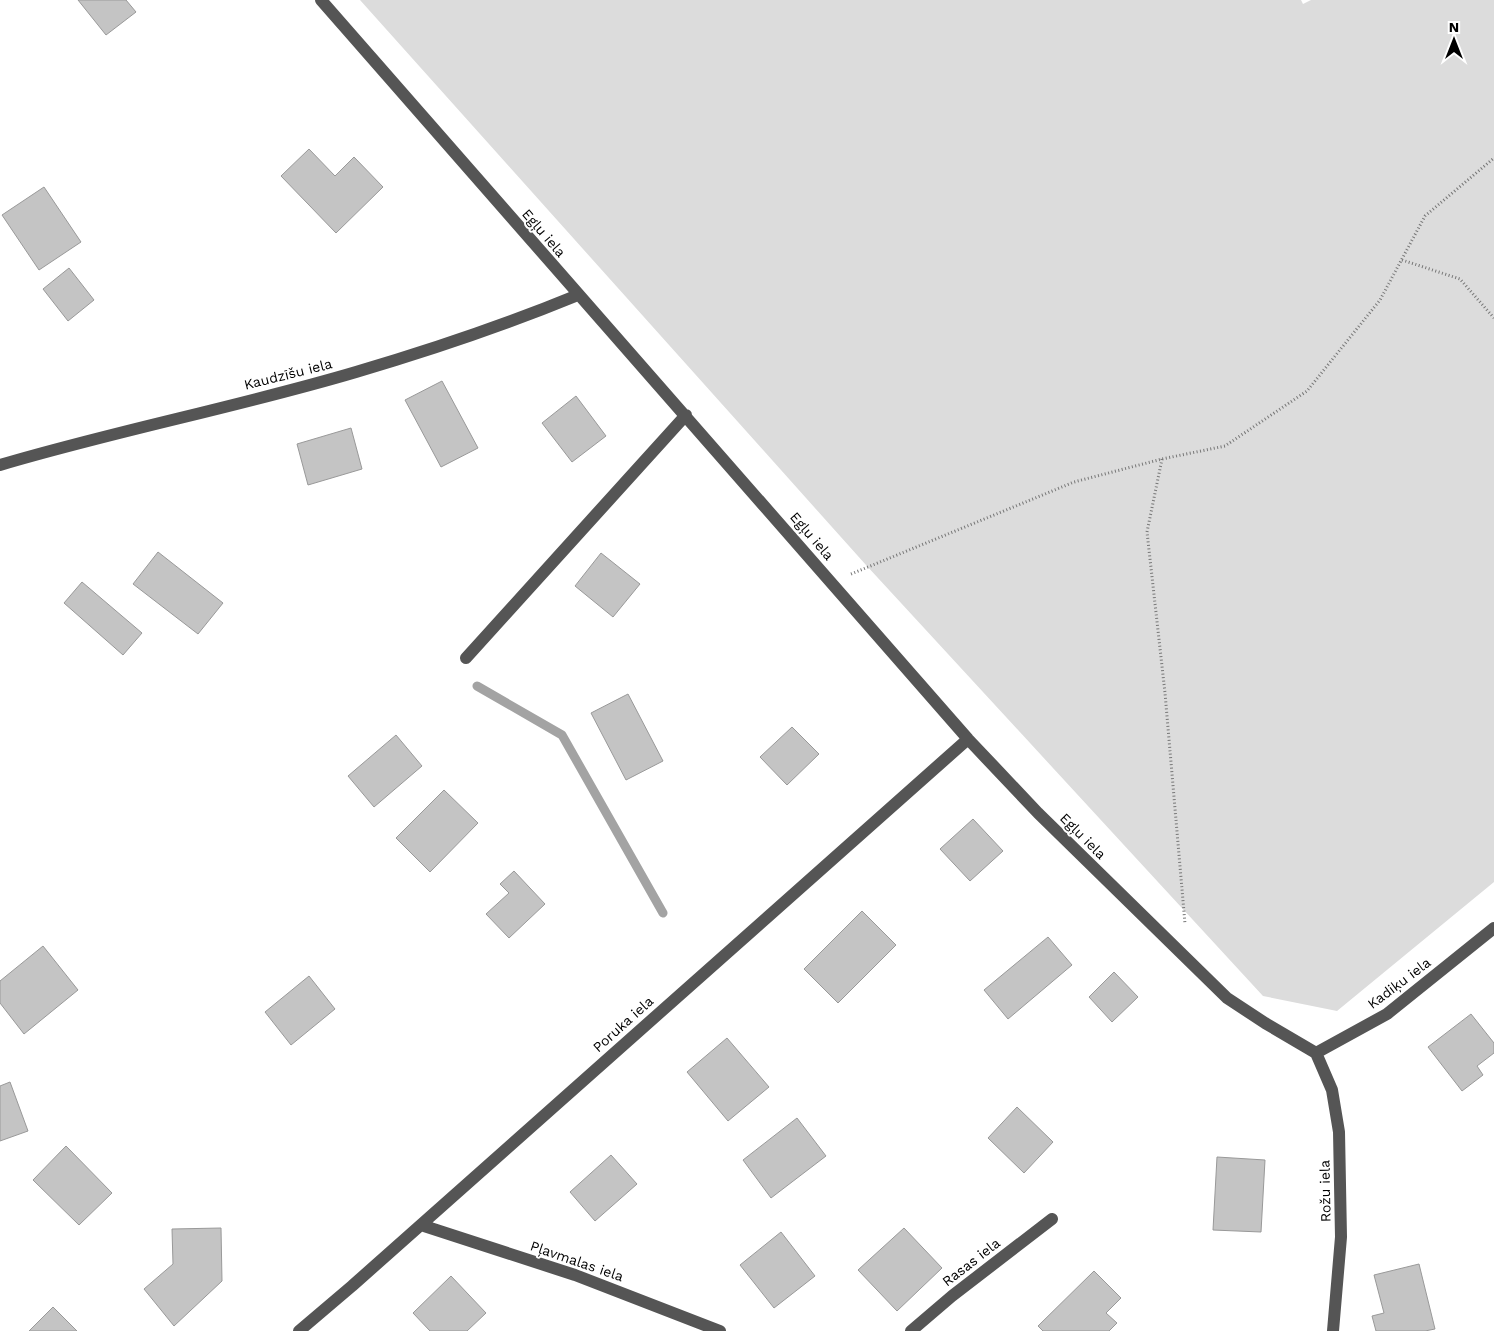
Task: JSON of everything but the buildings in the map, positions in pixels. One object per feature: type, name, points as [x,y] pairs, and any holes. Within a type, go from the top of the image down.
[{"type":"street","name":"Egļu iela","points":[[321,0],[968,739],[1045,819],[1227,998],[1316,1053]]},
{"type":"street","name":"Kaudzīšu iela","points":[[0,465],[355,372],[504,326],[578,295]]},
{"type":"street","points":[[466,658],[686,415]]},
{"type":"street","name":"Poruka iela","points":[[299,1331],[968,739]]},
{"type":"street","name":"Kadiķu iela","points":[[1316,1053],[1387,1014],[1494,928]]},
{"type":"street","name":"Rožu iela","points":[[1316,1053],[1332,1090],[1339,1132],[1341,1238],[1333,1331]]},
{"type":"street","name":"Rasas iela","points":[[911,1331],[952,1296],[1052,1219]]},
{"type":"street","name":"Pļavmalas iela","points":[[421,1225],[575,1275],[720,1331]]},
{"type":"path","points":[[832,582],[1074,482],[1162,458],[1225,446],[1307,391],[1380,300],[1425,216],[1494,158]]},
{"type":"path","points":[[1402,260],[1460,279],[1494,318]]},
{"type":"path","points":[[1162,458],[1147,532],[1165,693],[1175,822],[1189,962]]},
{"type":"shaded area","points":[[360,0],[1301,0],[1303,4],[1311,0],[1494,0],[1494,882],[1337,1011],[1263,996],[866,565]]},
{"type":"waterway","points":[[477,686],[562,735],[663,913]]}]
